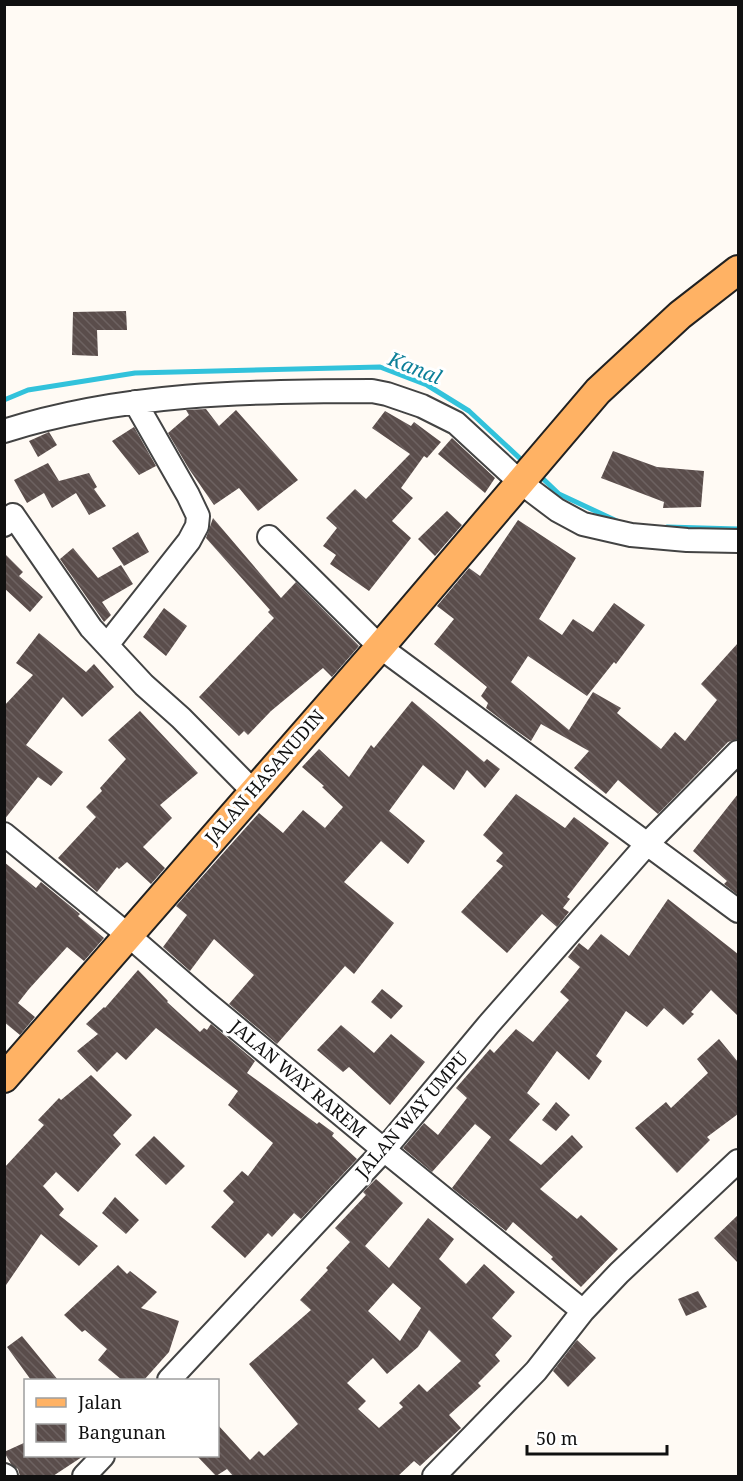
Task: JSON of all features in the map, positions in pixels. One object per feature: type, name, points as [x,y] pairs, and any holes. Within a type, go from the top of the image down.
[{"type":"main road","name":"JALAN HASANUDIN","points":[[4,1078],[380,647],[598,391],[680,315],[738,270]]},
{"type":"street","points":[[4,431],[73,412],[166,398],[277,391],[379,392],[422,406],[456,423],[557,510],[583,524],[631,535],[687,540],[738,541]]},
{"type":"street","points":[[107,645],[189,541],[197,526],[198,516],[188,495],[135,402]]},
{"type":"street","points":[[7,513],[91,628],[144,685],[181,718],[253,791]]},
{"type":"street","points":[[269,537],[380,647],[738,911]]},
{"type":"street","name":"JALAN WAY UMPU","points":[[171,1379],[384,1150],[489,1024],[648,843],[738,752]]},
{"type":"street","name":"JALAN WAY RAREM","points":[[4,834],[128,934],[203,1000],[384,1150],[583,1311]]},
{"type":"street","points":[[434,1476],[536,1371],[583,1311],[619,1273],[738,1161]]},
{"type":"street","points":[[84,1476],[101,1457]]},
{"type":"building","points":[[126,311],[127,330],[97,330],[98,356],[72,355],[73,312]]},
{"type":"building","points":[[206,409],[219,426],[236,410],[298,480],[258,511],[239,488],[214,505],[168,433],[189,415],[186,410]]},
{"type":"building","points":[[385,411],[411,426],[414,422],[441,442],[427,458],[424,456],[401,488],[413,498],[392,521],[411,538],[369,591],[330,564],[336,555],[323,546],[337,528],[326,518],[355,489],[366,499],[410,454],[372,428]]},
{"type":"building","points":[[134,427],[156,466],[139,475],[112,441]]},
{"type":"building","points":[[49,432],[57,445],[38,457],[29,441]]},
{"type":"building","points":[[452,438],[495,478],[485,493],[438,454]]},
{"type":"building","points":[[613,451],[657,467],[704,471],[701,507],[663,508],[664,502],[601,478]]},
{"type":"building","points":[[48,463],[59,481],[89,473],[97,487],[94,489],[106,506],[89,515],[76,493],[52,508],[44,493],[27,503],[14,480]]},
{"type":"building","points":[[447,511],[462,525],[435,556],[418,539]]},
{"type":"building","points":[[213,518],[281,598],[296,582],[359,646],[332,677],[323,668],[271,711],[248,735],[244,731],[239,736],[199,697],[274,618],[268,612],[270,610],[206,538]]},
{"type":"building","points":[[518,520],[576,558],[539,619],[562,635],[573,619],[593,632],[614,603],[645,625],[616,664],[614,662],[587,696],[528,656],[511,682],[569,730],[593,692],[621,708],[617,713],[661,749],[675,732],[685,741],[717,700],[701,684],[738,643],[738,739],[728,742],[658,814],[618,780],[606,794],[574,768],[589,751],[541,724],[531,741],[507,724],[486,708],[488,703],[481,696],[487,687],[434,644],[454,619],[437,606],[469,568],[480,576]]},
{"type":"building","points":[[138,532],[149,552],[124,566],[112,548]]},
{"type":"building","points":[[73,548],[98,578],[121,565],[133,584],[102,602],[111,615],[104,622],[60,559]]},
{"type":"building","points":[[4,553],[23,572],[19,576],[43,597],[30,612],[4,588]]},
{"type":"building","points":[[164,608],[187,626],[166,656],[143,637]]},
{"type":"building","points":[[39,633],[86,672],[94,664],[114,687],[82,717],[63,697],[26,745],[63,772],[51,786],[38,777],[4,820],[4,706],[33,675],[16,663]]},
{"type":"building","points":[[412,701],[484,762],[487,759],[500,769],[485,788],[467,770],[454,790],[423,765],[389,811],[425,841],[408,864],[381,841],[344,882],[394,923],[354,974],[345,966],[277,1044],[229,1004],[254,975],[214,939],[190,971],[163,947],[187,915],[176,906],[259,813],[283,833],[303,810],[325,828],[343,807],[302,767],[319,749],[349,777],[371,745],[374,748]]},
{"type":"building","points":[[140,711],[198,773],[160,805],[172,818],[143,847],[165,868],[151,884],[127,862],[119,869],[117,867],[97,892],[58,858],[96,817],[86,807],[102,791],[100,788],[126,759],[108,740]]},
{"type":"building","points":[[516,794],[565,828],[574,817],[609,843],[567,897],[570,899],[563,908],[569,912],[557,927],[542,914],[507,953],[461,912],[503,866],[496,861],[503,853],[483,835]]},
{"type":"building","points":[[738,794],[738,895],[724,884],[727,881],[693,851]]},
{"type":"building","points":[[4,862],[36,888],[41,882],[80,914],[78,916],[104,938],[84,961],[67,947],[29,989],[18,1003],[35,1017],[20,1035],[4,1022]]},
{"type":"building","points":[[668,899],[738,954],[738,1016],[711,990],[691,1012],[694,1014],[683,1025],[664,1008],[647,1027],[626,1011],[596,1056],[602,1061],[589,1080],[557,1051],[527,1093],[540,1104],[509,1140],[541,1165],[572,1135],[583,1147],[540,1189],[577,1219],[581,1215],[618,1249],[581,1287],[551,1259],[553,1257],[513,1222],[506,1231],[452,1188],[491,1137],[475,1124],[432,1172],[403,1148],[424,1123],[438,1135],[467,1098],[456,1088],[490,1049],[494,1053],[516,1029],[533,1042],[569,1000],[560,992],[580,967],[568,957],[579,943],[588,950],[601,934],[629,956]]},
{"type":"building","points":[[138,970],[167,1002],[200,1032],[204,1028],[207,1030],[211,1024],[255,1061],[247,1073],[317,1124],[319,1122],[334,1133],[332,1136],[357,1159],[301,1219],[294,1213],[272,1237],[268,1233],[245,1258],[211,1227],[234,1202],[223,1191],[242,1171],[248,1176],[273,1143],[228,1105],[238,1091],[156,1028],[126,1060],[117,1052],[97,1072],[77,1051],[98,1034],[86,1024],[105,1008]]},
{"type":"building","points":[[382,989],[403,1006],[391,1019],[371,1002]]},
{"type":"building","points":[[341,1025],[374,1053],[391,1034],[425,1062],[390,1105],[349,1067],[343,1072],[317,1050]]},
{"type":"building","points":[[719,1039],[738,1062],[738,1114],[707,1137],[710,1140],[677,1173],[635,1128],[666,1102],[671,1108],[708,1073],[697,1059]]},
{"type":"building","points":[[91,1075],[132,1115],[113,1135],[121,1144],[78,1192],[56,1172],[43,1186],[64,1209],[59,1215],[98,1246],[79,1266],[41,1234],[4,1288],[4,1168],[44,1125],[38,1120],[59,1098],[61,1100]]},
{"type":"building","points":[[556,1102],[570,1115],[556,1131],[542,1120]]},
{"type":"building","points":[[154,1136],[185,1166],[166,1185],[135,1155]]},
{"type":"building","points":[[376,1179],[403,1203],[365,1246],[389,1268],[428,1218],[454,1239],[439,1259],[466,1284],[484,1264],[515,1292],[492,1318],[512,1336],[495,1355],[500,1361],[478,1383],[481,1386],[449,1415],[461,1428],[420,1466],[414,1461],[398,1476],[233,1476],[227,1469],[216,1476],[198,1457],[219,1457],[219,1426],[250,1460],[259,1451],[264,1456],[298,1424],[249,1364],[311,1310],[300,1300],[350,1242],[335,1228],[366,1195],[363,1192]],"holes":[[[393,1283],[421,1308],[400,1341],[368,1311]],[[429,1330],[461,1361],[427,1392],[419,1384],[399,1403],[403,1407],[379,1428],[358,1409],[366,1401],[347,1383],[373,1358],[387,1374],[418,1347]]]},
{"type":"building","points":[[115,1197],[139,1220],[126,1234],[102,1213]]},
{"type":"building","points":[[738,1215],[738,1263],[714,1238]]},
{"type":"building","points":[[118,1265],[127,1274],[130,1271],[157,1292],[141,1308],[179,1321],[169,1352],[145,1379],[121,1379],[98,1360],[107,1349],[85,1330],[82,1332],[64,1315]]},
{"type":"building","points":[[698,1291],[707,1307],[686,1316],[678,1299]]},
{"type":"building","points":[[22,1336],[57,1379],[30,1379],[7,1347]]},
{"type":"building","points":[[577,1340],[596,1358],[568,1387],[553,1371]]},
{"type":"building","points":[[24,1443],[24,1457],[82,1457],[53,1476],[20,1476],[18,1469],[11,1464],[4,1452]]},
{"type":"waterway","name":"Kanal","points":[[4,400],[28,390],[135,373],[380,367],[427,385],[469,411],[526,464]]},
{"type":"waterway","name":"Kanal","points":[[538,474],[559,494],[619,522]]},
{"type":"waterway","name":"Kanal","points":[[667,527],[738,529]]}]
